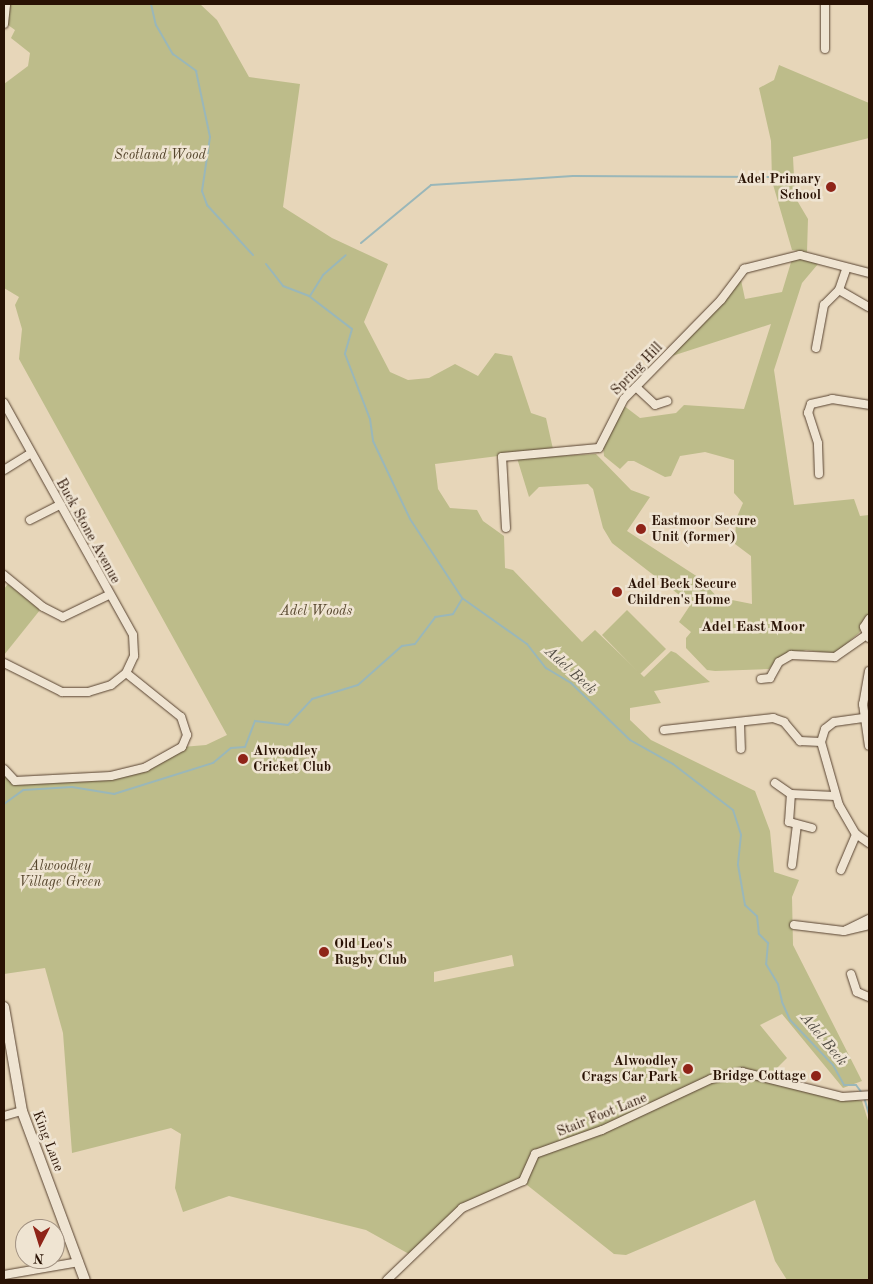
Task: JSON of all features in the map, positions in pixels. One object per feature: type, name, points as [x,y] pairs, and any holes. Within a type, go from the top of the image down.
[{"type":"street","points":[[4,24],[6,4]]},
{"type":"street","points":[[825,4],[825,49]]},
{"type":"street","name":"Spring Hill","points":[[506,528],[502,457],[599,448],[621,403],[721,300],[744,269],[790,256],[808,256],[846,270]]},
{"type":"street","points":[[816,348],[824,305],[839,290],[846,270],[869,273]]},
{"type":"street","points":[[839,290],[869,307]]},
{"type":"street","points":[[636,387],[655,405],[668,402]]},
{"type":"street","points":[[819,474],[818,444],[808,413],[812,404],[832,399],[869,405]]},
{"type":"street","name":"Buck Stone Avenue","points":[[4,403],[30,453],[133,635],[134,656],[126,673]]},
{"type":"street","points":[[4,470],[30,453]]},
{"type":"street","points":[[30,520],[60,504]]},
{"type":"street","points":[[4,574],[43,607],[63,616],[109,595]]},
{"type":"street","points":[[760,679],[770,678],[779,662],[791,655],[834,657],[868,637],[864,627],[869,619]]},
{"type":"street","points":[[4,663],[62,692],[88,692],[111,685],[126,673],[181,717],[188,735],[182,748],[169,757],[111,776],[15,781],[4,769]]},
{"type":"street","points":[[869,671],[863,718],[869,746]]},
{"type":"street","points":[[863,718],[834,722],[825,729],[821,742],[835,796],[856,834],[869,843]]},
{"type":"street","points":[[664,730],[720,721],[740,724],[778,719],[800,741],[821,742]]},
{"type":"street","points":[[740,724],[741,749]]},
{"type":"street","points":[[775,783],[791,794],[835,796]]},
{"type":"street","points":[[791,794],[788,817],[797,826],[812,828]]},
{"type":"street","points":[[792,865],[797,826]]},
{"type":"street","points":[[841,870],[856,834]]},
{"type":"street","points":[[844,931],[869,919]]},
{"type":"street","points":[[794,925],[844,931],[869,925]]},
{"type":"street","points":[[851,974],[857,992],[869,997]]},
{"type":"street","name":"King Lane","points":[[4,1007],[22,1111],[86,1280]]},
{"type":"street","name":"Stair Foot Lane","points":[[387,1280],[462,1208],[522,1181],[535,1154],[602,1130],[711,1079],[742,1072],[859,1098],[869,1095]]},
{"type":"street","points":[[4,1116],[22,1111]]},
{"type":"street","points":[[4,1275],[79,1262]]},
{"type":"green space","points":[[10,4],[200,4],[217,20],[249,77],[300,84],[283,207],[332,238],[388,264],[364,322],[390,372],[408,380],[429,378],[455,364],[478,376],[495,353],[512,356],[531,413],[546,418],[553,449],[435,464],[438,489],[450,508],[477,510],[483,521],[504,536],[505,568],[513,570],[582,642],[595,630],[644,677],[671,651],[676,653],[710,682],[654,691],[661,703],[630,708],[630,720],[651,740],[755,791],[770,831],[774,872],[799,880],[792,897],[793,945],[862,1081],[843,1088],[782,1014],[760,1025],[787,1058],[766,1079],[862,1101],[869,1124],[869,1280],[787,1280],[775,1261],[755,1200],[626,1255],[614,1254],[522,1181],[462,1208],[409,1254],[366,1230],[229,1196],[183,1212],[175,1188],[181,1134],[171,1128],[72,1153],[63,1033],[45,968],[4,974],[4,769],[9,778],[111,776],[146,767],[182,747],[206,745],[227,735],[19,359],[22,329],[15,305],[19,297],[4,288],[4,84],[28,66],[30,53],[11,38],[15,30],[8,25]],"holes":[[[512,955],[514,966],[434,982],[434,972]]]},
{"type":"green space","points":[[779,65],[869,103],[869,138],[793,157],[795,197],[808,219],[807,252],[792,250],[772,181],[771,141],[759,88],[774,80]]},
{"type":"green space","points":[[800,258],[818,264],[802,283],[774,370],[794,505],[854,499],[860,516],[869,515],[869,615],[859,633],[834,654],[806,650],[778,659],[769,669],[707,670],[686,648],[686,638],[691,632],[679,622],[691,604],[612,543],[603,528],[593,489],[588,484],[539,487],[529,497],[517,458],[596,454],[631,490],[650,497],[627,531],[701,579],[717,597],[752,604],[751,556],[735,544],[736,519],[743,503],[734,493],[734,460],[705,452],[680,456],[671,476],[665,477],[634,461],[628,461],[620,469],[604,456],[603,446],[623,405],[640,418],[676,413],[684,405],[744,409],[771,324],[672,356],[741,280],[745,299],[782,292],[792,259]]},
{"type":"green space","points":[[8,584],[40,610],[4,655],[4,589]]},
{"type":"green space","points":[[627,610],[666,649],[640,674],[602,635]]},
{"type":"waterway","name":"Adel Beck","points":[[151,4],[156,25],[173,54],[196,71],[210,137],[202,191],[207,205],[253,255]]},
{"type":"waterway","points":[[361,243],[431,185],[573,176],[783,177]]},
{"type":"waterway","points":[[310,296],[323,275],[346,255]]},
{"type":"waterway","name":"Adel Beck","points":[[266,264],[283,286],[309,296],[352,329],[345,354],[370,419],[373,441],[410,519],[462,598],[527,644],[546,668],[571,683],[630,740],[673,764],[733,810],[741,835],[738,865],[745,905],[757,916],[759,934],[768,943],[766,964],[778,984],[782,1002],[790,1020],[833,1065],[844,1085],[856,1085],[862,1093]]},
{"type":"waterway","points":[[4,804],[23,790],[72,787],[114,794],[213,763],[231,748],[245,747],[255,721],[288,725],[312,699],[358,685],[402,646],[415,644],[435,617],[453,614],[462,599]]},
{"type":"waterway","name":"Adel Beck","points":[[864,1097],[869,1114]]},
{"type":"place","name":"Adel Primary School","points":[[831,187]]},
{"type":"place","name":"Eastmoor Secure Unit (former)","points":[[641,529]]},
{"type":"place","name":"Adel Beck Secure Children's Home","points":[[617,592]]},
{"type":"place","name":"Alwoodley Cricket Club","points":[[243,759]]},
{"type":"place","name":"Old Leo's Rugby Club","points":[[324,952]]},
{"type":"place","name":"Alwoodley Crags Car Park","points":[[688,1069]]},
{"type":"place","name":"Bridge Cottage","points":[[816,1076]]},
{"type":"district","name":"Adel East Moor","points":[[753,628]]},
{"type":"park label","name":"Scotland Wood","points":[[160,155]]},
{"type":"park label","name":"Adel Woods","points":[[316,611]]},
{"type":"park label","name":"Alwoodley Village Green","points":[[60,874]]}]
